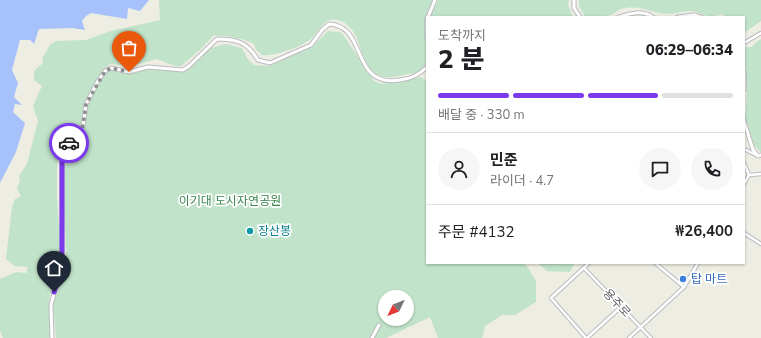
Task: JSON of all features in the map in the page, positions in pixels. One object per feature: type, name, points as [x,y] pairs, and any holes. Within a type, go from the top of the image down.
[{"type":"street","points":[[428,16],[435,0]]},
{"type":"street","points":[[574,0],[574,8],[579,16]]},
{"type":"street","points":[[624,16],[642,12],[651,16]]},
{"type":"street","points":[[686,16],[698,16]]},
{"type":"street","points":[[52,338],[51,305],[61,267],[62,251],[62,162],[69,143],[83,126],[88,100],[105,71],[111,68],[129,72],[148,67],[183,70],[194,62],[217,39],[243,44],[250,47],[258,60],[270,63],[311,45],[322,30],[329,24],[340,26],[349,32],[366,68],[376,79],[388,82],[406,79],[419,74],[426,68]]},
{"type":"street","points":[[745,42],[761,32]]},
{"type":"street","points":[[745,124],[753,150],[760,155]]},
{"type":"street","points":[[745,149],[760,155]]},
{"type":"street","points":[[745,165],[749,175]]},
{"type":"street","points":[[749,175],[761,174]]},
{"type":"street","points":[[745,182],[749,175]]},
{"type":"street","points":[[745,235],[761,244]]},
{"type":"street","points":[[588,264],[551,298],[586,338],[621,307]]},
{"type":"street","points":[[656,264],[684,286]]},
{"type":"street","points":[[629,338],[684,286],[697,264]]},
{"type":"street","name":"용주로","points":[[584,268],[651,338]]},
{"type":"street","points":[[372,338],[378,326]]},
{"type":"green space","points":[[159,0],[434,0],[428,16],[426,16],[426,66],[423,70],[414,73],[388,77],[377,74],[369,68],[364,59],[357,38],[351,29],[343,22],[332,19],[324,23],[308,41],[281,53],[262,55],[256,50],[254,44],[244,40],[234,37],[213,36],[202,48],[181,66],[175,66],[157,59],[132,66],[110,64],[107,66],[84,103],[81,124],[70,135],[57,163],[57,199],[60,243],[59,260],[49,299],[50,338],[3,338],[0,331],[0,279],[16,272],[26,273],[28,267],[15,266],[6,259],[12,207],[15,199],[21,196],[17,189],[20,181],[19,176],[27,164],[38,121],[33,106],[42,86],[34,80],[34,71],[43,63],[42,59],[50,45],[56,41],[86,40],[111,31],[160,20]]},
{"type":"green space","points":[[438,0],[569,0],[568,5],[573,16],[430,16]]},
{"type":"green space","points":[[579,0],[761,0],[761,21],[745,32],[745,16],[724,16],[722,14],[708,16],[690,11],[663,14],[641,8],[628,8],[618,10],[613,14],[606,16],[584,16],[579,6]]},
{"type":"green space","name":"이기대 도시자연공원","points":[[328,31],[340,32],[374,81],[381,84],[421,77],[426,80],[426,264],[526,264],[536,281],[536,302],[515,315],[502,315],[485,326],[482,338],[438,338],[430,317],[414,325],[414,290],[378,290],[378,326],[411,326],[386,338],[56,338],[53,303],[66,253],[63,171],[72,143],[85,128],[88,103],[102,77],[108,71],[112,70],[132,73],[150,68],[175,71],[185,70],[211,48],[226,44],[242,48],[247,58],[254,65],[268,66],[312,47]]},
{"type":"green space","points":[[761,39],[761,153],[753,144],[745,119],[747,92],[745,47],[752,47]]},
{"type":"green space","points":[[539,264],[574,264],[570,272],[547,271]]},
{"type":"water","points":[[0,0],[149,0],[140,11],[128,8],[127,19],[91,13],[82,21],[85,30],[72,28],[39,29],[34,44],[30,40],[20,40],[12,70],[18,83],[14,97],[22,105],[15,104],[13,112],[25,123],[16,152],[0,183]]},
{"type":"way so far","points":[[69,143],[83,126],[86,104],[105,71],[111,68],[129,72]]},
{"type":"place","name":"장산봉","points":[[250,231]]},
{"type":"place","name":"탑 마트","points":[[683,279]]},
{"type":"route","points":[[54,292],[61,267],[62,251],[62,162],[69,143]]}]
